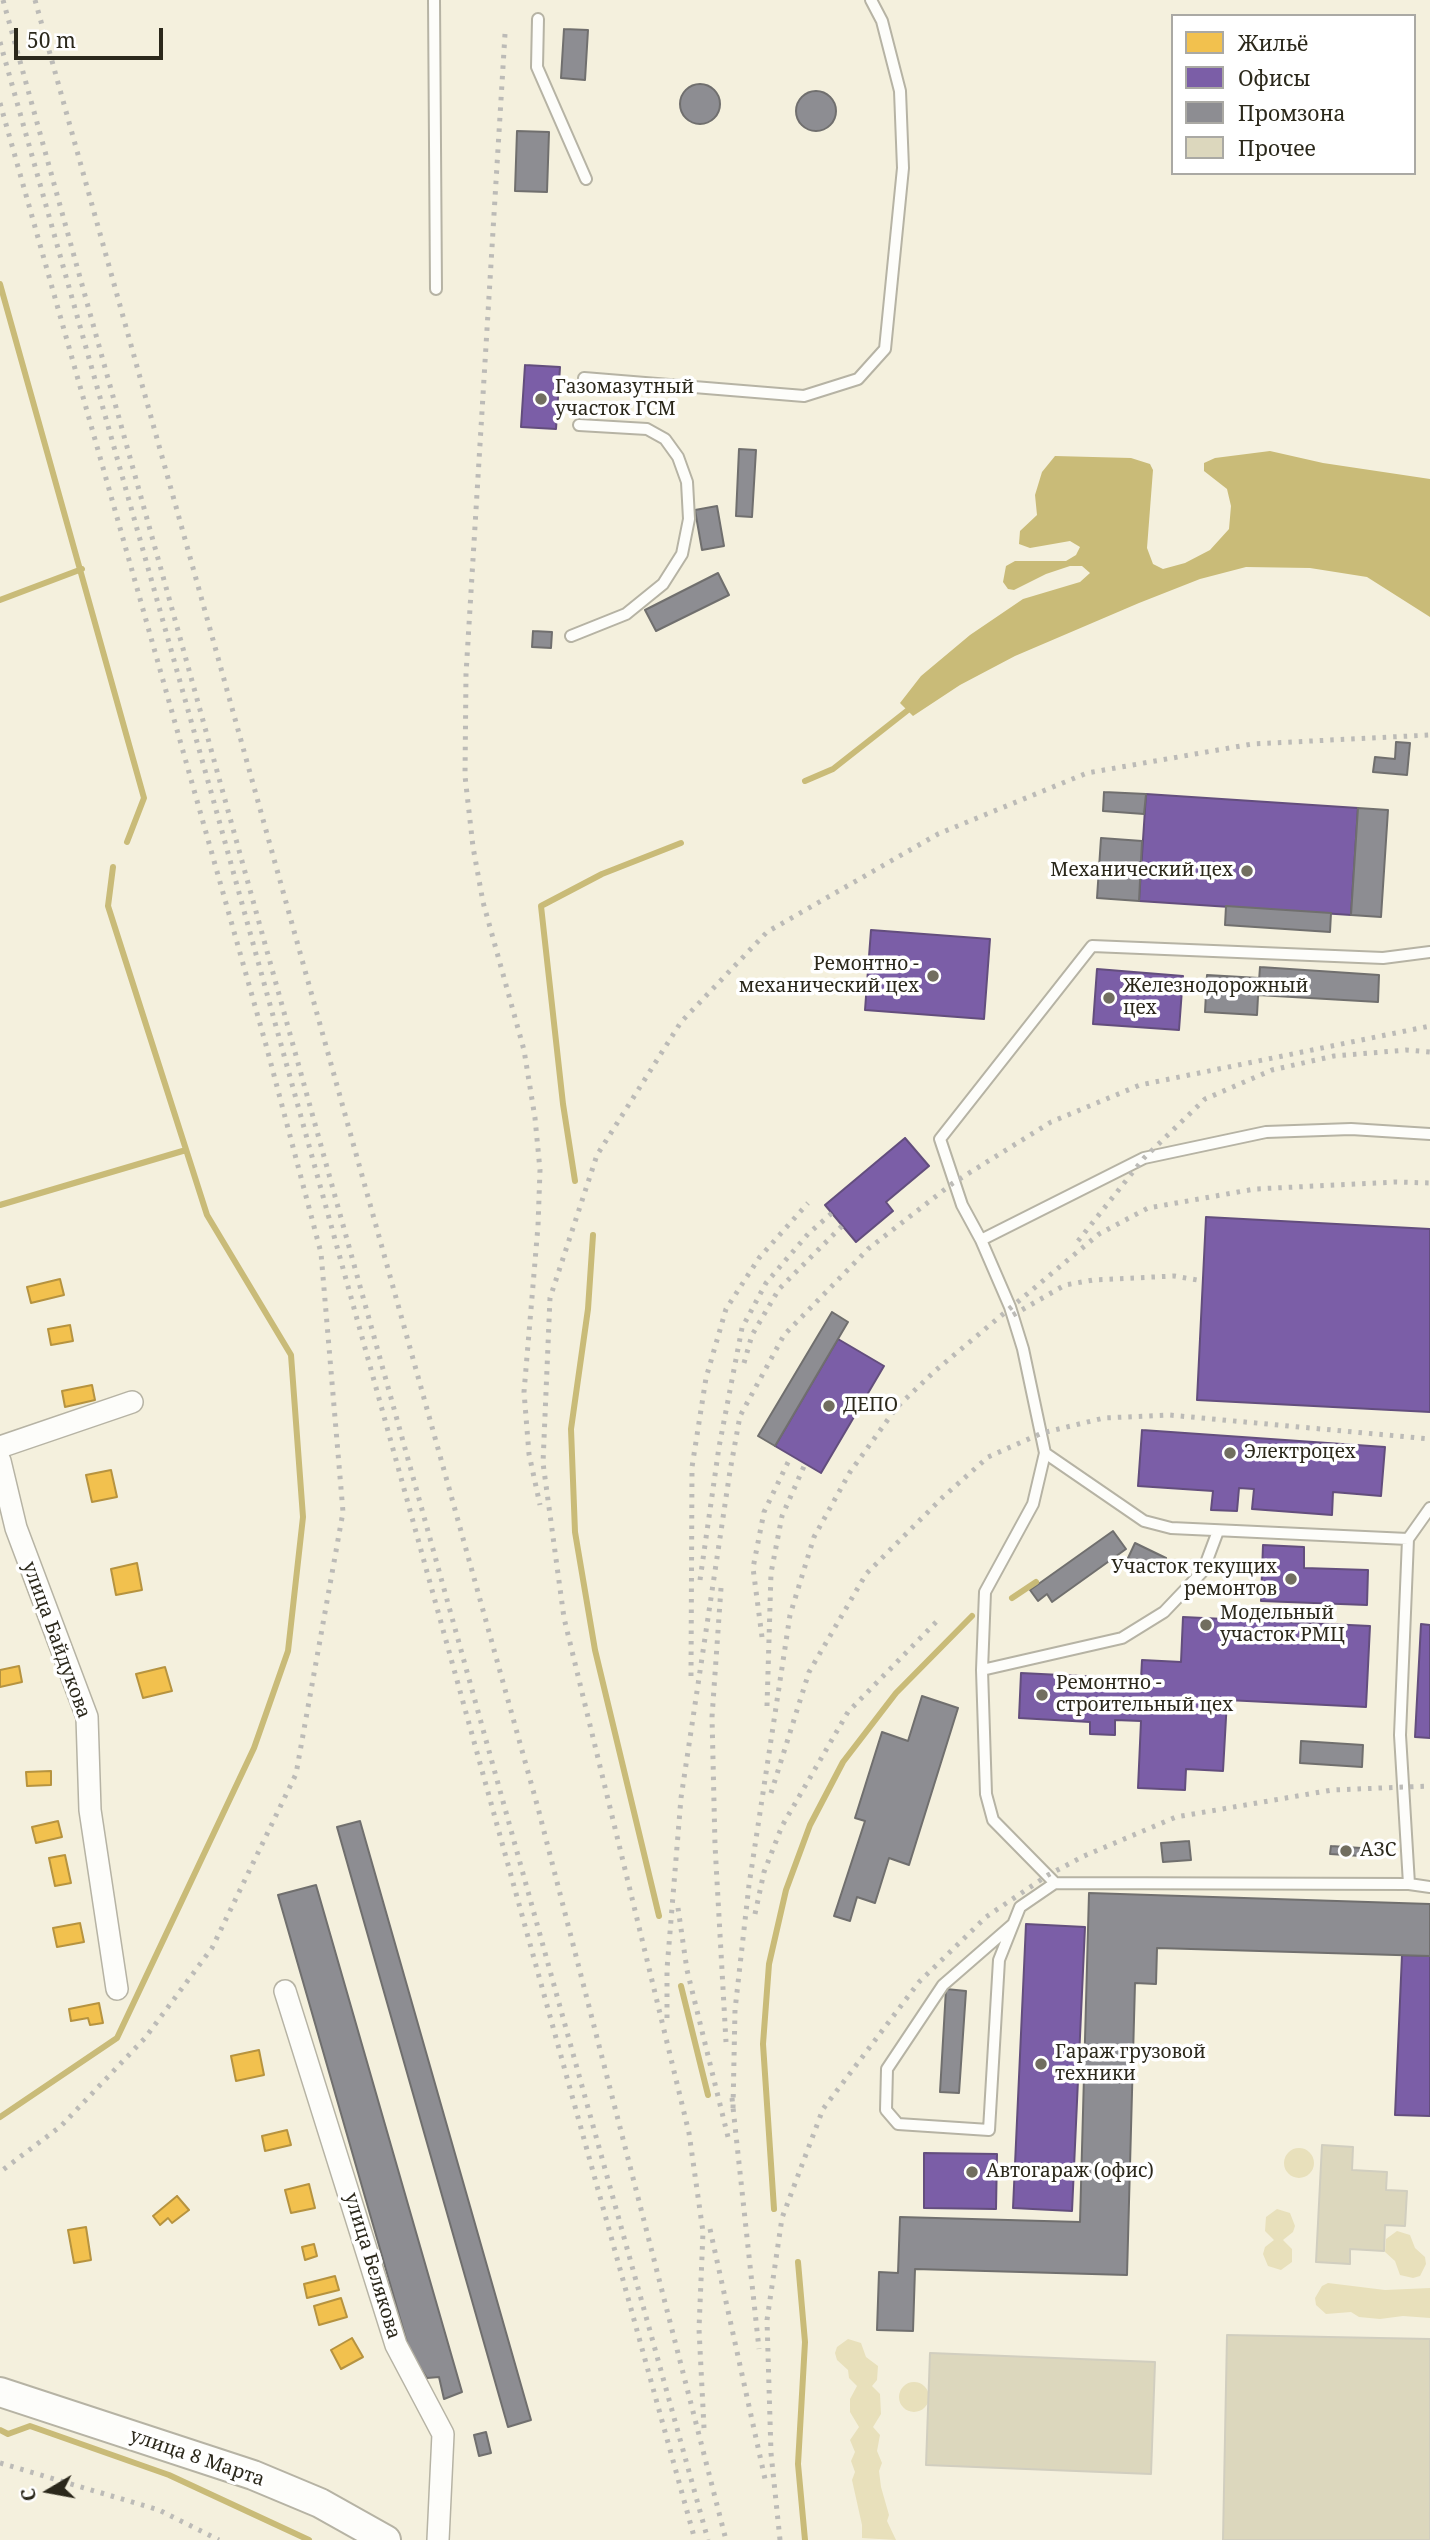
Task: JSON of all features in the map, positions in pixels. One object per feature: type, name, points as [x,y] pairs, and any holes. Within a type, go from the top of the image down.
[{"type":"main road","name":"улица 8 Марта","points":[[0,2392],[253,2475],[320,2503],[386,2540]]},
{"type":"street","points":[[0,1447],[132,1402]]},
{"type":"street","name":"улица Байдукова","points":[[0,1461],[16,1528],[86,1717],[90,1810],[117,1989]]},
{"type":"street","name":"улица Белякова","points":[[285,1991],[396,2345],[443,2434],[438,2540]]},
{"type":"lane","points":[[434,0],[436,289]]},
{"type":"lane","points":[[584,378],[804,396],[858,379],[885,349],[903,168],[901,91],[882,21],[871,0]]},
{"type":"lane","points":[[538,19],[537,66],[586,179]]},
{"type":"lane","points":[[571,636],[625,614],[663,584],[682,554],[689,519],[687,482],[678,457],[665,439],[647,429],[579,425]]},
{"type":"lane","points":[[1055,1883],[993,1820],[986,1794],[982,1670],[985,1592],[1033,1504],[1045,1453],[1023,1349],[1010,1307],[981,1240],[962,1205],[940,1139],[1092,946],[1383,958],[1430,952]]},
{"type":"lane","points":[[981,1240],[1144,1158],[1266,1132],[1351,1129],[1430,1134]]},
{"type":"lane","points":[[1045,1453],[1144,1521],[1171,1528],[1408,1539]]},
{"type":"lane","points":[[1409,1884],[1399,1735],[1408,1539],[1430,1508]]},
{"type":"lane","points":[[982,1670],[1122,1638],[1164,1612],[1203,1571],[1219,1531]]},
{"type":"lane","points":[[1012,1925],[943,1985],[887,2069],[886,2110],[898,2124],[989,2130],[999,1960],[1020,1907],[1055,1883],[1409,1884],[1430,1887]]},
{"type":"shaded area","points":[[1270,451],[1323,463],[1430,479],[1430,617],[1367,577],[1310,568],[1246,567],[1200,579],[1015,656],[960,685],[913,716],[900,703],[921,676],[970,635],[1023,599],[1080,582],[1090,573],[1082,566],[1070,566],[1046,574],[1014,590],[1008,589],[1003,582],[1006,566],[1015,561],[1066,561],[1076,555],[1080,547],[1070,541],[1030,548],[1019,544],[1020,531],[1037,515],[1035,495],[1042,472],[1055,456],[1131,458],[1150,464],[1153,470],[1147,548],[1153,564],[1163,569],[1185,563],[1210,550],[1229,529],[1231,506],[1227,489],[1204,471],[1204,463],[1215,458]]},
{"type":"shaded area","points":[[1299,2148],[1310,2152],[1314,2163],[1310,2174],[1299,2178],[1288,2174],[1284,2163],[1288,2152]]},
{"type":"shaded area","points":[[1277,2209],[1290,2213],[1295,2226],[1293,2232],[1283,2240],[1292,2249],[1292,2262],[1281,2270],[1268,2266],[1263,2254],[1265,2247],[1274,2240],[1265,2231],[1266,2217]]},
{"type":"shaded area","points":[[1397,2231],[1410,2235],[1415,2248],[1425,2257],[1426,2264],[1420,2276],[1413,2278],[1400,2275],[1395,2261],[1385,2252],[1386,2239]]},
{"type":"shaded area","points":[[1328,2283],[1385,2290],[1430,2288],[1430,2318],[1403,2316],[1380,2319],[1359,2317],[1351,2312],[1326,2314],[1316,2305],[1315,2298],[1322,2286]]},
{"type":"shaded area","points":[[848,2339],[861,2343],[866,2357],[878,2366],[877,2380],[872,2386],[880,2394],[881,2414],[873,2427],[880,2435],[877,2451],[882,2463],[879,2471],[881,2487],[889,2515],[887,2521],[896,2540],[862,2538],[862,2525],[852,2480],[855,2472],[851,2461],[855,2452],[850,2440],[859,2427],[850,2412],[850,2399],[857,2386],[849,2378],[848,2370],[837,2360],[835,2353],[837,2347]]},
{"type":"shaded area","points":[[914,2382],[925,2386],[929,2397],[925,2408],[914,2412],[903,2408],[899,2397],[903,2386]]},
{"type":"building: Жильё","points":[[60,1279],[64,1295],[31,1303],[27,1287]]},
{"type":"building: Жильё","points":[[70,1325],[73,1341],[51,1345],[48,1329]]},
{"type":"building: Жильё","points":[[92,1385],[95,1400],[65,1407],[62,1391]]},
{"type":"building: Жильё","points":[[111,1470],[117,1497],[92,1502],[86,1475]]},
{"type":"building: Жильё","points":[[137,1563],[142,1590],[116,1595],[111,1569]]},
{"type":"building: Жильё","points":[[19,1666],[22,1682],[0,1687],[0,1670]]},
{"type":"building: Жильё","points":[[165,1667],[172,1691],[143,1698],[136,1674]]},
{"type":"building: Жильё","points":[[51,1771],[51,1785],[27,1786],[26,1772]]},
{"type":"building: Жильё","points":[[58,1821],[62,1837],[36,1843],[32,1827]]},
{"type":"building: Жильё","points":[[65,1855],[71,1883],[55,1886],[49,1858]]},
{"type":"building: Жильё","points":[[80,1923],[84,1942],[57,1947],[53,1928]]},
{"type":"building: Жильё","points":[[99,2003],[103,2023],[90,2025],[88,2018],[71,2021],[69,2009]]},
{"type":"building: Жильё","points":[[259,2050],[264,2075],[236,2081],[231,2056]]},
{"type":"building: Жильё","points":[[287,2130],[291,2145],[265,2151],[262,2136]]},
{"type":"building: Жильё","points":[[309,2184],[315,2208],[291,2213],[285,2190]]},
{"type":"building: Жильё","points":[[177,2196],[189,2210],[172,2223],[168,2218],[160,2225],[153,2216]]},
{"type":"building: Жильё","points":[[86,2227],[91,2260],[74,2263],[68,2230]]},
{"type":"building: Жильё","points":[[314,2244],[317,2256],[305,2260],[302,2247]]},
{"type":"building: Жильё","points":[[335,2276],[339,2290],[307,2298],[304,2284]]},
{"type":"building: Жильё","points":[[341,2298],[347,2317],[319,2325],[314,2306]]},
{"type":"building: Жильё","points":[[352,2338],[363,2357],[341,2369],[331,2350]]},
{"type":"building: Офисы","points":[[525,365],[560,367],[556,429],[521,427]]},
{"type":"building: Офисы","name":"Механический цех","points":[[1146,794],[1358,808],[1351,915],[1139,901]]},
{"type":"building: Офисы","points":[[871,930],[990,939],[984,1019],[865,1010]]},
{"type":"building: Офисы","points":[[1097,969],[1183,976],[1179,1030],[1093,1024]]},
{"type":"building: Офисы","points":[[905,1138],[929,1166],[886,1202],[893,1211],[856,1242],[825,1205]]},
{"type":"building: Офисы","points":[[1206,1217],[1430,1229],[1430,1412],[1197,1400]]},
{"type":"building: Офисы","name":"ДЕПО","points":[[838,1339],[884,1366],[821,1473],[775,1446]]},
{"type":"building: Офисы","points":[[1142,1430],[1385,1447],[1381,1496],[1333,1492],[1332,1515],[1252,1509],[1254,1489],[1239,1488],[1237,1511],[1211,1510],[1213,1491],[1138,1486]]},
{"type":"building: Офисы","points":[[1263,1545],[1304,1547],[1304,1568],[1368,1570],[1367,1605],[1261,1601]]},
{"type":"building: Офисы","points":[[1183,1617],[1370,1626],[1366,1707],[1227,1700],[1223,1771],[1186,1769],[1185,1790],[1138,1788],[1141,1721],[1115,1720],[1115,1735],[1090,1734],[1090,1722],[1019,1718],[1021,1673],[1141,1679],[1142,1660],[1181,1662]]},
{"type":"building: Офисы","points":[[1421,1624],[1430,1625],[1430,1738],[1415,1737]]},
{"type":"building: Офисы","points":[[1026,1924],[1085,1927],[1072,2211],[1013,2208]]},
{"type":"building: Офисы","points":[[1402,1955],[1430,1956],[1430,2116],[1395,2115]]},
{"type":"building: Офисы","points":[[924,2153],[997,2154],[996,2209],[924,2208]]},
{"type":"building: Промзона","points":[[564,29],[588,30],[585,80],[561,78]]},
{"type":"building: Промзона","points":[[700,84],[714,90],[720,104],[714,118],[700,124],[686,118],[680,104],[686,90]]},
{"type":"building: Промзона","points":[[816,91],[830,97],[836,111],[830,125],[816,131],[802,125],[796,111],[802,97]]},
{"type":"building: Промзона","points":[[517,131],[549,132],[547,192],[515,191]]},
{"type":"building: Промзона","points":[[739,449],[756,450],[752,517],[736,516]]},
{"type":"building: Промзона","points":[[717,506],[724,546],[702,550],[695,510]]},
{"type":"building: Промзона","points":[[718,573],[729,595],[656,631],[645,610]]},
{"type":"building: Промзона","points":[[533,631],[552,632],[551,648],[532,647]]},
{"type":"building: Промзона","points":[[1396,742],[1410,743],[1407,775],[1373,772],[1375,757],[1395,759]]},
{"type":"building: Промзона","points":[[1104,792],[1146,794],[1144,814],[1103,811]]},
{"type":"building: Промзона","points":[[1358,808],[1388,810],[1381,917],[1351,915]]},
{"type":"building: Промзона","points":[[1101,838],[1142,841],[1139,901],[1097,898]]},
{"type":"building: Промзона","points":[[1226,906],[1331,913],[1330,932],[1225,925]]},
{"type":"building: Промзона","points":[[1260,967],[1379,975],[1378,1002],[1258,995]]},
{"type":"building: Промзона","points":[[1207,975],[1259,978],[1257,1015],[1205,1012]]},
{"type":"building: Промзона","points":[[832,1312],[848,1322],[775,1446],[758,1436]]},
{"type":"building: Промзона","points":[[1113,1531],[1126,1549],[1052,1602],[1047,1594],[1038,1601],[1030,1590]]},
{"type":"building: Промзона","points":[[1135,1543],[1166,1558],[1159,1572],[1128,1558]]},
{"type":"building: Промзона","points":[[922,1696],[958,1708],[909,1865],[889,1858],[875,1903],[857,1897],[850,1921],[834,1916],[865,1821],[855,1818],[882,1732],[908,1741]]},
{"type":"building: Промзона","points":[[1301,1741],[1363,1745],[1362,1767],[1300,1763]]},
{"type":"building: Промзона","points":[[360,1821],[531,2420],[508,2427],[337,1827]]},
{"type":"building: Промзона","points":[[1189,1841],[1191,1860],[1163,1862],[1161,1843]]},
{"type":"building: Промзона","name":"АЗС","points":[[1331,1846],[1361,1848],[1361,1856],[1330,1854]]},
{"type":"building: Промзона","points":[[316,1885],[462,2392],[444,2399],[439,2377],[427,2378],[410,2353],[278,1895]]},
{"type":"building: Промзона","points":[[1089,1893],[1430,1904],[1430,1956],[1157,1948],[1156,1984],[1135,1983],[1127,2275],[915,2269],[913,2331],[877,2330],[879,2272],[898,2273],[900,2217],[1080,2222]]},
{"type":"building: Промзона","points":[[946,1989],[966,1991],[959,2093],[940,2092]]},
{"type":"building: Промзона","points":[[486,2432],[491,2453],[479,2456],[474,2435]]},
{"type":"building: Прочее","points":[[1322,2145],[1353,2147],[1352,2170],[1387,2172],[1386,2190],[1407,2191],[1405,2226],[1385,2225],[1384,2251],[1350,2249],[1350,2264],[1316,2262]]},
{"type":"building: Прочее","points":[[1227,2335],[1430,2339],[1430,2540],[1223,2540]]},
{"type":"building: Прочее","points":[[930,2353],[1155,2362],[1151,2474],[926,2465]]},
{"type":"waterway","points":[[0,284],[144,798],[127,842]]},
{"type":"waterway","points":[[0,600],[82,569]]},
{"type":"waterway","points":[[805,781],[833,769],[908,710]]},
{"type":"waterway","points":[[575,1181],[563,1104],[541,906],[602,874],[681,843]]},
{"type":"waterway","points":[[0,2117],[117,2038],[254,1748],[288,1651],[303,1517],[291,1355],[207,1215],[108,906],[113,867]]},
{"type":"waterway","points":[[0,1205],[186,1150]]},
{"type":"waterway","points":[[593,1235],[588,1309],[571,1429],[575,1532],[595,1650],[659,1916]]},
{"type":"waterway","points":[[1012,1598],[1036,1582]]},
{"type":"waterway","points":[[774,2209],[763,2044],[769,1964],[786,1890],[810,1825],[843,1762],[896,1693],[972,1616]]},
{"type":"waterway","points":[[681,1986],[708,2095]]},
{"type":"waterway","points":[[798,2262],[805,2342],[798,2464],[805,2540]]},
{"type":"waterway","points":[[0,2430],[8,2434],[30,2426],[169,2475],[309,2540]]},
{"type":"railway","points":[[3,0],[708,2540]]},
{"type":"railway","points":[[35,0],[538,1808],[726,2540]]},
{"type":"railway","points":[[505,34],[466,674],[465,776],[473,847],[483,902],[524,1050],[535,1118],[540,1170],[538,1226],[524,1392],[529,1454],[540,1505]]},
{"type":"railway","points":[[0,42],[215,806],[695,2540]]},
{"type":"railway","points":[[0,103],[266,1045],[321,1253],[343,1512],[296,1774],[212,1948],[145,2038],[61,2126],[0,2172]]},
{"type":"railway","points":[[704,2428],[699,2329],[703,2232],[689,2133],[564,1618],[543,1463],[550,1298],[597,1155],[681,1022],[767,932],[938,834],[1087,773],[1252,744],[1430,735]]},
{"type":"railway","points":[[667,2018],[667,1969],[681,1798],[730,1471],[740,1416],[784,1335],[868,1249],[953,1183],[1051,1122],[1140,1085],[1430,1026]]},
{"type":"railway","points":[[1078,1241],[1144,1158],[1205,1099],[1272,1070],[1334,1056],[1406,1050],[1430,1052]]},
{"type":"railway","points":[[733,2108],[735,2010],[749,1885],[790,1615],[814,1537],[850,1472],[897,1407],[936,1370],[1099,1234],[1148,1208],[1255,1189],[1396,1182],[1430,1183]]},
{"type":"railway","points":[[691,1676],[692,1467],[706,1378],[726,1309],[759,1258],[808,1203]]},
{"type":"railway","points":[[700,1580],[719,1447],[742,1328],[766,1283],[808,1234],[832,1213]]},
{"type":"railway","points":[[744,1363],[752,1335],[779,1289],[842,1226]]},
{"type":"railway","points":[[1013,1315],[1065,1285],[1093,1280],[1174,1276],[1203,1281]]},
{"type":"railway","points":[[771,1793],[809,1672],[866,1574],[943,1497],[988,1457],[1042,1433],[1104,1418],[1169,1415],[1430,1439]]},
{"type":"railway","points":[[762,1637],[753,1568],[764,1512],[791,1456]]},
{"type":"railway","points":[[767,1706],[771,1573],[782,1516],[805,1464]]},
{"type":"railway","points":[[721,1588],[712,1717],[715,1845],[726,2042]]},
{"type":"railway","points":[[755,1914],[764,1872],[782,1826],[848,1712],[940,1618]]},
{"type":"railway","points":[[780,2540],[771,2453],[767,2320],[782,2218],[823,2109],[919,1982],[986,1917],[1048,1875],[1084,1856],[1176,1817],[1332,1790],[1430,1786]]},
{"type":"railway","points":[[678,1908],[687,1970],[728,2137]]},
{"type":"railway","points":[[732,2098],[759,2349]]},
{"type":"railway","points":[[710,2229],[765,2479]]},
{"type":"railway","points":[[0,2463],[159,2510],[219,2540]]},
{"type":"place","name":"Газомазутный участок ГСМ","points":[[541,399]]},
{"type":"place","name":"Механический цех","points":[[1247,871]]},
{"type":"place","name":"Ремонтно - механический цех","points":[[933,976]]},
{"type":"place","name":"Железнодорожный цех","points":[[1109,998]]},
{"type":"place","name":"ДЕПО","points":[[829,1406]]},
{"type":"place","name":"Электроцех","points":[[1230,1453]]},
{"type":"place","name":"Участок текущих ремонтов","points":[[1291,1579]]},
{"type":"place","name":"Модельный участок РМЦ","points":[[1206,1625]]},
{"type":"place","name":"Ремонтно - строительный цех","points":[[1042,1695]]},
{"type":"place","name":"АЗС","points":[[1346,1851]]},
{"type":"place","name":"Гараж грузовой техники","points":[[1041,2064]]},
{"type":"place","name":"Автогараж (офис)","points":[[972,2172]]}]
